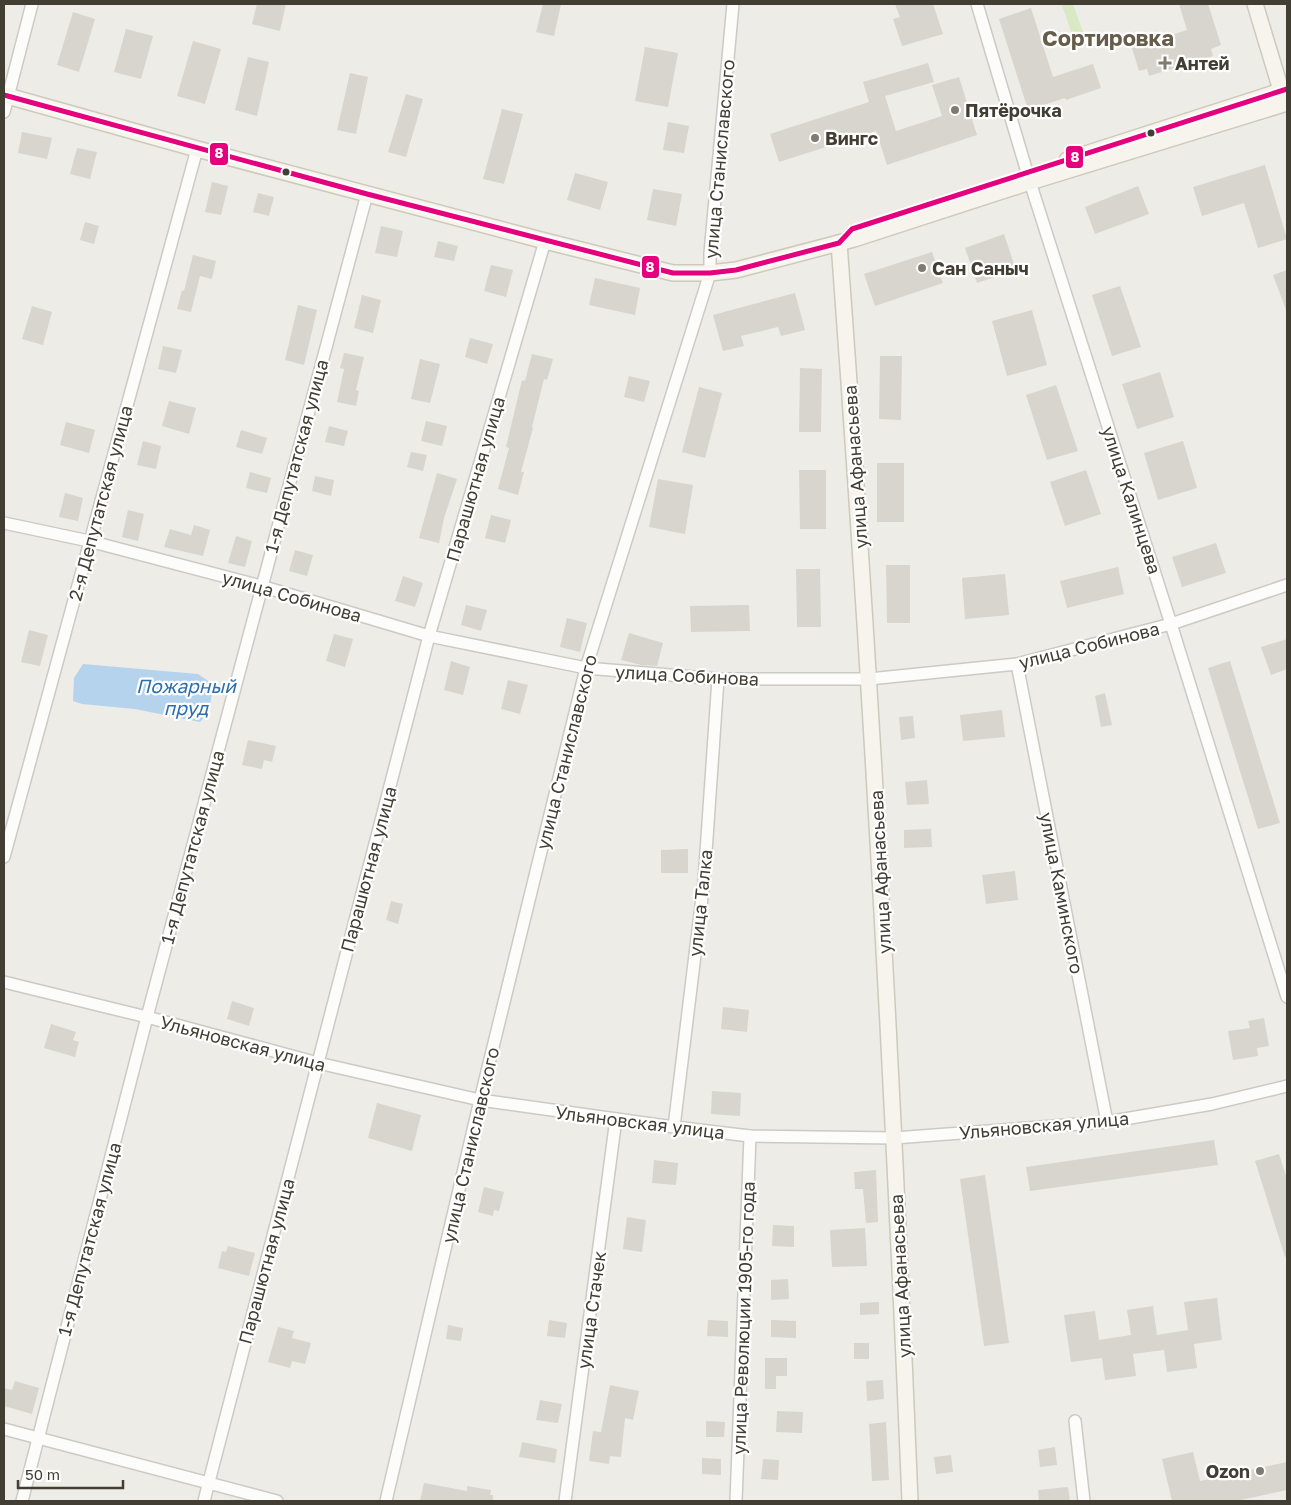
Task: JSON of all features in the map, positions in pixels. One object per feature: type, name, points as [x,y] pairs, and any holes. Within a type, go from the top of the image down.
[{"type":"street","points":[[4,112],[6,96],[32,4]]},
{"type":"street","name":"улица Станиславского","points":[[386,1501],[480,1100],[586,668],[710,274],[710,253],[733,4]]},
{"type":"street","name":"улица Калинцева","points":[[977,4],[1028,177],[1171,624],[1287,997]]},
{"type":"street","points":[[6,96],[544,241],[672,273],[710,274],[736,270],[839,243],[1028,177],[1286,99],[1256,4]]},
{"type":"street","name":"2-я Депутатская улица","points":[[4,857],[197,148]]},
{"type":"street","name":"1-я Депутатская улица","points":[[22,1501],[147,1017],[367,194]]},
{"type":"street","name":"Парашютная улица","points":[[204,1501],[429,636],[544,241]]},
{"type":"street","name":"улица Афанасьева","points":[[839,243],[869,679],[894,1138],[910,1501]]},
{"type":"street","name":"улица Собинова","points":[[4,523],[89,541],[261,586],[429,636],[586,668],[718,679],[869,679],[1017,664],[1171,624],[1287,585]]},
{"type":"street","name":"улица Каминского","points":[[1017,664],[1107,1122]]},
{"type":"street","name":"улица Талка","points":[[674,1127],[704,881],[718,679]]},
{"type":"street","name":"Ульяновская улица","points":[[4,982],[147,1017],[318,1063],[480,1100],[750,1136],[894,1138],[1107,1122],[1212,1104],[1287,1086]]},
{"type":"street","name":"улица Стачек","points":[[565,1501],[616,1119]]},
{"type":"street","name":"улица Революции 1905-го года","points":[[736,1501],[750,1136]]},
{"type":"street","points":[[1075,1420],[1084,1501]]},
{"type":"street","points":[[4,1429],[277,1501]]},
{"type":"green space","points":[[1073,4],[1083,32],[1072,35],[1062,5]]},
{"type":"water","name":"Пожарный пруд","points":[[83,664],[198,674],[214,685],[208,713],[200,722],[135,709],[82,704],[73,701],[74,678]]},
{"type":"building","points":[[257,4],[286,4],[280,31],[252,24]]},
{"type":"building","points":[[543,4],[561,4],[554,36],[536,32]]},
{"type":"building","points":[[895,4],[933,4],[943,34],[902,46],[893,19],[900,17]]},
{"type":"building","points":[[1179,4],[1208,4],[1221,45],[1211,49],[1213,56],[1149,76],[1147,69],[1139,71],[1132,48],[1187,30]]},
{"type":"building","points":[[1031,8],[1053,77],[1093,64],[1101,88],[1028,110],[999,19]]},
{"type":"building","points":[[73,12],[95,19],[79,72],[57,65]]},
{"type":"building","points":[[126,29],[153,36],[141,79],[114,72]]},
{"type":"building","points":[[193,41],[221,49],[205,104],[177,96]]},
{"type":"building","points":[[645,47],[678,53],[668,107],[635,101]]},
{"type":"building","points":[[248,57],[269,62],[257,116],[235,110]]},
{"type":"building","points":[[928,63],[934,82],[885,96],[896,131],[942,116],[932,85],[959,77],[977,135],[887,165],[876,131],[779,162],[770,134],[869,102],[863,82]]},
{"type":"building","points":[[350,73],[368,77],[356,134],[337,130]]},
{"type":"building","points":[[406,94],[423,99],[406,157],[388,152]]},
{"type":"building","points":[[502,109],[523,114],[504,184],[483,179]]},
{"type":"building","points":[[668,122],[689,126],[684,153],[663,150]]},
{"type":"building","points":[[22,132],[52,138],[47,159],[18,153]]},
{"type":"building","points":[[77,148],[97,152],[90,179],[70,174]]},
{"type":"building","points":[[1265,165],[1287,239],[1258,248],[1244,203],[1202,216],[1193,187]]},
{"type":"building","points":[[575,173],[608,182],[600,210],[567,200]]},
{"type":"building","points":[[212,182],[228,186],[221,215],[205,212]]},
{"type":"building","points":[[1138,186],[1149,214],[1095,234],[1085,207]]},
{"type":"building","points":[[653,189],[682,194],[676,226],[647,220]]},
{"type":"building","points":[[258,193],[274,197],[269,216],[253,212]]},
{"type":"building","points":[[85,222],[99,226],[94,244],[80,240]]},
{"type":"building","points":[[381,226],[403,231],[397,257],[375,253]]},
{"type":"building","points":[[1004,234],[1016,270],[977,283],[965,248]]},
{"type":"building","points":[[438,241],[458,246],[454,261],[434,257]]},
{"type":"building","points":[[932,252],[943,283],[875,306],[864,274]]},
{"type":"building","points":[[193,255],[216,261],[212,279],[200,276],[191,312],[177,309],[182,290],[184,291]]},
{"type":"building","points":[[491,265],[513,270],[506,297],[484,291]]},
{"type":"building","points":[[1287,270],[1287,310],[1286,310],[1273,275]]},
{"type":"building","points":[[595,278],[640,288],[635,315],[589,305]]},
{"type":"building","points":[[1120,286],[1141,347],[1112,356],[1092,295]]},
{"type":"building","points":[[795,293],[805,330],[781,336],[778,327],[741,336],[744,346],[723,351],[713,315]]},
{"type":"building","points":[[362,295],[381,300],[373,333],[354,328]]},
{"type":"building","points":[[298,305],[317,310],[304,365],[285,360]]},
{"type":"building","points":[[32,306],[52,312],[43,345],[22,339]]},
{"type":"building","points":[[1032,310],[1047,365],[1007,376],[992,321]]},
{"type":"building","points":[[470,338],[493,344],[487,364],[465,357]]},
{"type":"building","points":[[163,346],[182,350],[176,373],[158,369]]},
{"type":"building","points":[[344,353],[364,357],[356,390],[359,391],[356,406],[337,402],[344,369],[340,368]]},
{"type":"building","points":[[532,354],[553,359],[547,380],[544,379],[521,472],[524,472],[518,495],[498,489],[509,448],[506,447],[522,380],[525,381]]},
{"type":"building","points":[[880,356],[902,356],[901,420],[879,419]]},
{"type":"building","points":[[420,359],[440,364],[430,403],[411,399]]},
{"type":"building","points":[[800,368],[822,369],[821,432],[799,432]]},
{"type":"building","points":[[1160,372],[1174,417],[1137,429],[1122,384]]},
{"type":"building","points":[[629,376],[650,381],[644,402],[624,397]]},
{"type":"building","points":[[1056,385],[1078,451],[1047,460],[1026,395]]},
{"type":"building","points":[[699,387],[722,393],[705,458],[682,452]]},
{"type":"building","points":[[169,401],[196,408],[189,434],[162,426]]},
{"type":"building","points":[[426,421],[447,426],[442,446],[421,441]]},
{"type":"building","points":[[66,422],[95,430],[89,453],[60,445]]},
{"type":"building","points":[[329,426],[348,431],[344,446],[325,442]]},
{"type":"building","points":[[241,430],[267,438],[262,454],[236,447]]},
{"type":"building","points":[[143,441],[161,446],[156,469],[137,465]]},
{"type":"building","points":[[1183,441],[1197,488],[1158,500],[1144,453]]},
{"type":"building","points":[[411,452],[427,455],[423,471],[407,467]]},
{"type":"building","points":[[877,463],[904,463],[904,522],[877,522]]},
{"type":"building","points":[[799,470],[826,470],[826,529],[800,529]]},
{"type":"building","points":[[1086,470],[1101,514],[1065,526],[1050,482]]},
{"type":"building","points":[[250,472],[271,478],[267,493],[246,488]]},
{"type":"building","points":[[437,473],[457,479],[444,518],[439,543],[419,538]]},
{"type":"building","points":[[315,476],[334,480],[331,496],[312,491]]},
{"type":"building","points":[[658,479],[693,485],[685,534],[649,527]]},
{"type":"building","points":[[65,493],[83,498],[78,521],[59,517]]},
{"type":"building","points":[[128,510],[144,514],[138,541],[122,537]]},
{"type":"building","points":[[491,515],[511,520],[505,543],[485,538]]},
{"type":"building","points":[[194,525],[210,530],[203,556],[164,547],[170,529],[191,535]]},
{"type":"building","points":[[236,536],[252,541],[245,567],[228,563]]},
{"type":"building","points":[[1216,543],[1226,573],[1182,587],[1172,557]]},
{"type":"building","points":[[295,550],[313,555],[307,576],[289,571]]},
{"type":"building","points":[[886,565],[910,565],[910,623],[887,623]]},
{"type":"building","points":[[1118,567],[1124,594],[1067,608],[1060,581]]},
{"type":"building","points":[[796,569],[820,569],[821,627],[797,627]]},
{"type":"building","points":[[1005,574],[1009,615],[965,619],[962,578]]},
{"type":"building","points":[[403,576],[423,583],[415,607],[395,601]]},
{"type":"building","points":[[466,605],[487,610],[481,631],[461,625]]},
{"type":"building","points":[[749,605],[750,631],[691,632],[690,606]]},
{"type":"building","points":[[567,618],[587,623],[580,652],[560,647]]},
{"type":"building","points":[[29,630],[48,635],[40,666],[21,662]]},
{"type":"building","points":[[629,633],[663,643],[657,666],[641,665],[621,660]]},
{"type":"building","points":[[334,634],[353,639],[345,667],[326,661]]},
{"type":"building","points":[[1287,639],[1287,669],[1271,675],[1261,647]]},
{"type":"building","points":[[451,661],[470,667],[463,695],[444,690]]},
{"type":"building","points":[[1230,661],[1280,823],[1258,829],[1208,668]]},
{"type":"building","points":[[508,680],[528,685],[520,714],[501,709]]},
{"type":"building","points":[[1105,693],[1112,725],[1101,727],[1095,696]]},
{"type":"building","points":[[1002,710],[1005,737],[963,741],[960,715]]},
{"type":"building","points":[[913,716],[915,738],[901,740],[899,717]]},
{"type":"building","points":[[248,740],[276,746],[272,762],[264,760],[262,769],[242,765]]},
{"type":"building","points":[[927,780],[929,804],[907,805],[905,782]]},
{"type":"building","points":[[931,829],[932,847],[904,848],[904,830]]},
{"type":"building","points":[[688,849],[688,873],[661,873],[661,850]]},
{"type":"building","points":[[1015,871],[1018,900],[986,904],[982,875]]},
{"type":"building","points":[[391,901],[403,904],[398,924],[386,920]]},
{"type":"building","points":[[232,1001],[254,1008],[249,1026],[227,1019]]},
{"type":"building","points":[[723,1007],[749,1010],[747,1032],[721,1029]]},
{"type":"building","points":[[1264,1018],[1269,1046],[1257,1048],[1258,1056],[1233,1060],[1228,1031],[1250,1028],[1248,1021]]},
{"type":"building","points":[[51,1024],[76,1032],[73,1040],[79,1042],[75,1057],[44,1048]]},
{"type":"building","points":[[712,1091],[741,1093],[740,1116],[711,1114]]},
{"type":"building","points":[[377,1103],[421,1115],[412,1151],[368,1138]]},
{"type":"building","points":[[1214,1140],[1218,1165],[1030,1191],[1026,1167]]},
{"type":"building","points":[[1279,1154],[1287,1179],[1287,1256],[1285,1257],[1255,1161]]},
{"type":"building","points":[[654,1160],[678,1163],[676,1185],[652,1183]]},
{"type":"building","points":[[876,1170],[878,1222],[866,1223],[863,1189],[855,1189],[854,1172]]},
{"type":"building","points":[[985,1175],[1009,1343],[984,1346],[960,1179]]},
{"type":"building","points":[[484,1187],[504,1192],[499,1211],[494,1210],[493,1216],[478,1212]]},
{"type":"building","points":[[627,1217],[646,1220],[642,1252],[623,1249]]},
{"type":"building","points":[[773,1225],[794,1226],[794,1247],[772,1246]]},
{"type":"building","points":[[865,1228],[867,1266],[832,1267],[830,1230]]},
{"type":"building","points":[[228,1246],[255,1253],[249,1276],[218,1268],[222,1251],[226,1252]]},
{"type":"building","points":[[788,1279],[789,1299],[771,1300],[771,1280]]},
{"type":"building","points":[[1217,1298],[1222,1340],[1194,1344],[1197,1368],[1167,1372],[1164,1350],[1133,1354],[1136,1376],[1105,1380],[1102,1358],[1071,1362],[1064,1315],[1095,1311],[1099,1340],[1131,1335],[1127,1310],[1153,1306],[1157,1335],[1188,1330],[1184,1302]]},
{"type":"building","points":[[879,1302],[879,1314],[860,1315],[860,1303]]},
{"type":"building","points":[[549,1320],[567,1323],[565,1338],[547,1336]]},
{"type":"building","points":[[708,1320],[728,1321],[728,1337],[707,1336]]},
{"type":"building","points":[[771,1320],[796,1321],[796,1338],[771,1337]]},
{"type":"building","points":[[448,1325],[463,1328],[461,1341],[446,1339]]},
{"type":"building","points":[[278,1327],[294,1331],[292,1338],[311,1343],[305,1364],[292,1361],[290,1368],[268,1362]]},
{"type":"building","points":[[854,1343],[869,1343],[869,1359],[854,1359]]},
{"type":"building","points":[[765,1358],[787,1358],[787,1376],[776,1376],[776,1389],[765,1389]]},
{"type":"building","points":[[883,1380],[884,1399],[867,1401],[866,1381]]},
{"type":"building","points":[[15,1381],[39,1388],[32,1414],[4,1406],[4,1388],[12,1390]]},
{"type":"building","points":[[610,1385],[639,1391],[633,1420],[625,1418],[621,1457],[610,1456],[609,1464],[589,1461],[593,1431],[601,1432]]},
{"type":"building","points":[[540,1400],[562,1404],[558,1423],[536,1420]]},
{"type":"building","points":[[777,1411],[803,1412],[802,1433],[776,1432]]},
{"type":"building","points":[[706,1421],[725,1422],[724,1437],[706,1437]]},
{"type":"building","points":[[886,1422],[889,1480],[872,1481],[869,1424]]},
{"type":"building","points":[[522,1442],[557,1449],[555,1463],[519,1457]]},
{"type":"building","points":[[1055,1447],[1057,1465],[1040,1467],[1038,1450]]},
{"type":"building","points":[[1193,1452],[1200,1481],[1287,1462],[1287,1490],[1236,1501],[1172,1501],[1162,1459]]},
{"type":"building","points":[[951,1455],[953,1472],[936,1474],[934,1457]]},
{"type":"building","points":[[702,1458],[721,1459],[721,1475],[702,1474]]},
{"type":"building","points":[[763,1459],[779,1460],[778,1480],[761,1479]]},
{"type":"building","points":[[424,1483],[467,1491],[467,1486],[491,1490],[490,1495],[493,1495],[493,1501],[420,1501]]},
{"type":"building","points":[[1068,1487],[1070,1501],[1039,1501],[1038,1490]]},
{"type":"transit line","name":"8","points":[[4,95],[367,194],[673,273],[710,273],[736,270],[839,243],[852,229],[1287,89]]},
{"type":"place","name":"Антей","points":[[1165,63]]},
{"type":"place","name":"Пятёрочка","points":[[955,110]]},
{"type":"place","name":"Вингс","points":[[815,138]]},
{"type":"place","name":"Сан Саныч","points":[[922,268]]},
{"type":"place","name":"Ozon","points":[[1260,1471]]},
{"type":"district","name":"Сортировка","points":[[1108,37]]}]
